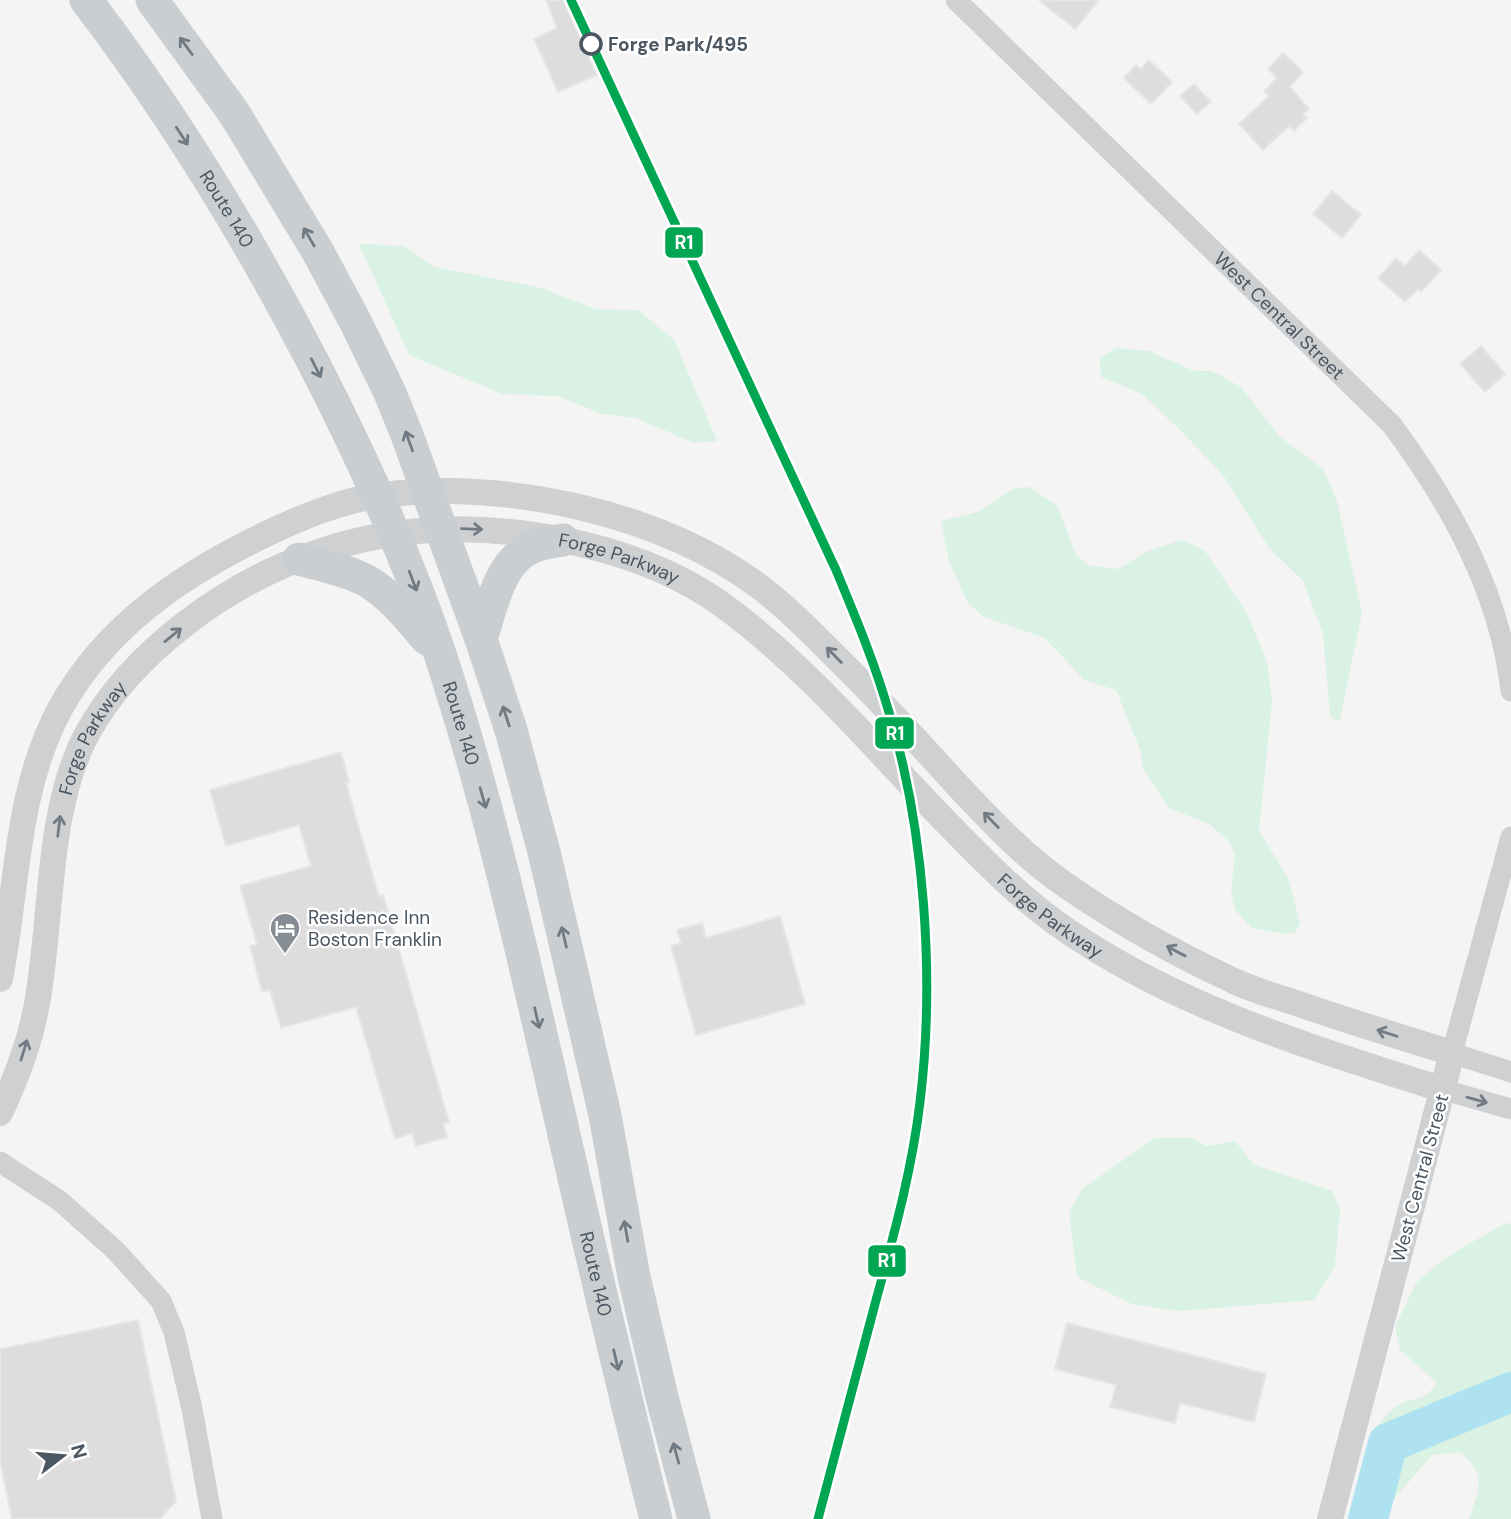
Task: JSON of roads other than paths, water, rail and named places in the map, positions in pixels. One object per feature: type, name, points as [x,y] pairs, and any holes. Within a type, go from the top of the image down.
[{"type":"main road","name":"Route 140","points":[[86,0],[160,103],[254,252],[335,406],[378,496],[440,653],[502,865],[620,1377],[656,1519]]},
{"type":"main road","name":"Route 140","points":[[152,0],[234,113],[331,275],[390,393],[481,639],[511,730],[544,852],[605,1115],[637,1291],[694,1519]]},
{"type":"main road","points":[[481,639],[497,591],[513,562],[530,548],[563,540]]},
{"type":"main road","points":[[299,559],[369,582],[399,606],[440,653]]},
{"type":"street","name":"West Central Street","points":[[956,0],[1392,425],[1428,473],[1501,596],[1511,691]]},
{"type":"street","name":"Forge Parkway","points":[[0,979],[9,935],[23,817],[43,743],[64,702],[86,669],[143,608],[211,562],[295,521],[345,503],[378,496],[427,492],[505,495],[592,510],[651,528],[723,564],[757,585],[789,610],[889,711],[997,827],[1060,881],[1128,926],[1235,982],[1452,1054]]},
{"type":"street","name":"Forge Parkway","points":[[0,1114],[14,1084],[36,1012],[61,809],[72,770],[88,733],[109,699],[135,669],[165,642],[230,594],[264,574],[343,544],[393,533],[440,529],[502,531],[563,540],[651,566],[687,584],[722,604],[785,656],[998,875],[1063,928],[1131,971],[1203,1006],[1282,1038],[1444,1090]]},
{"type":"street","name":"West Central Street","points":[[1330,1519],[1511,837]]},
{"type":"street","points":[[1452,1054],[1511,1072]]},
{"type":"street","points":[[1444,1090],[1511,1109]]},
{"type":"street","points":[[0,1161],[60,1201],[116,1251],[161,1301],[174,1332],[192,1409],[212,1519]]},
{"type":"waterway","points":[[1368,1519],[1388,1443],[1511,1392]]},
{"type":"place","name":"Forge Park/495","points":[[591,44]]},
{"type":"place","name":"Residence Inn Boston Franklin","points":[[285,955]]}]
